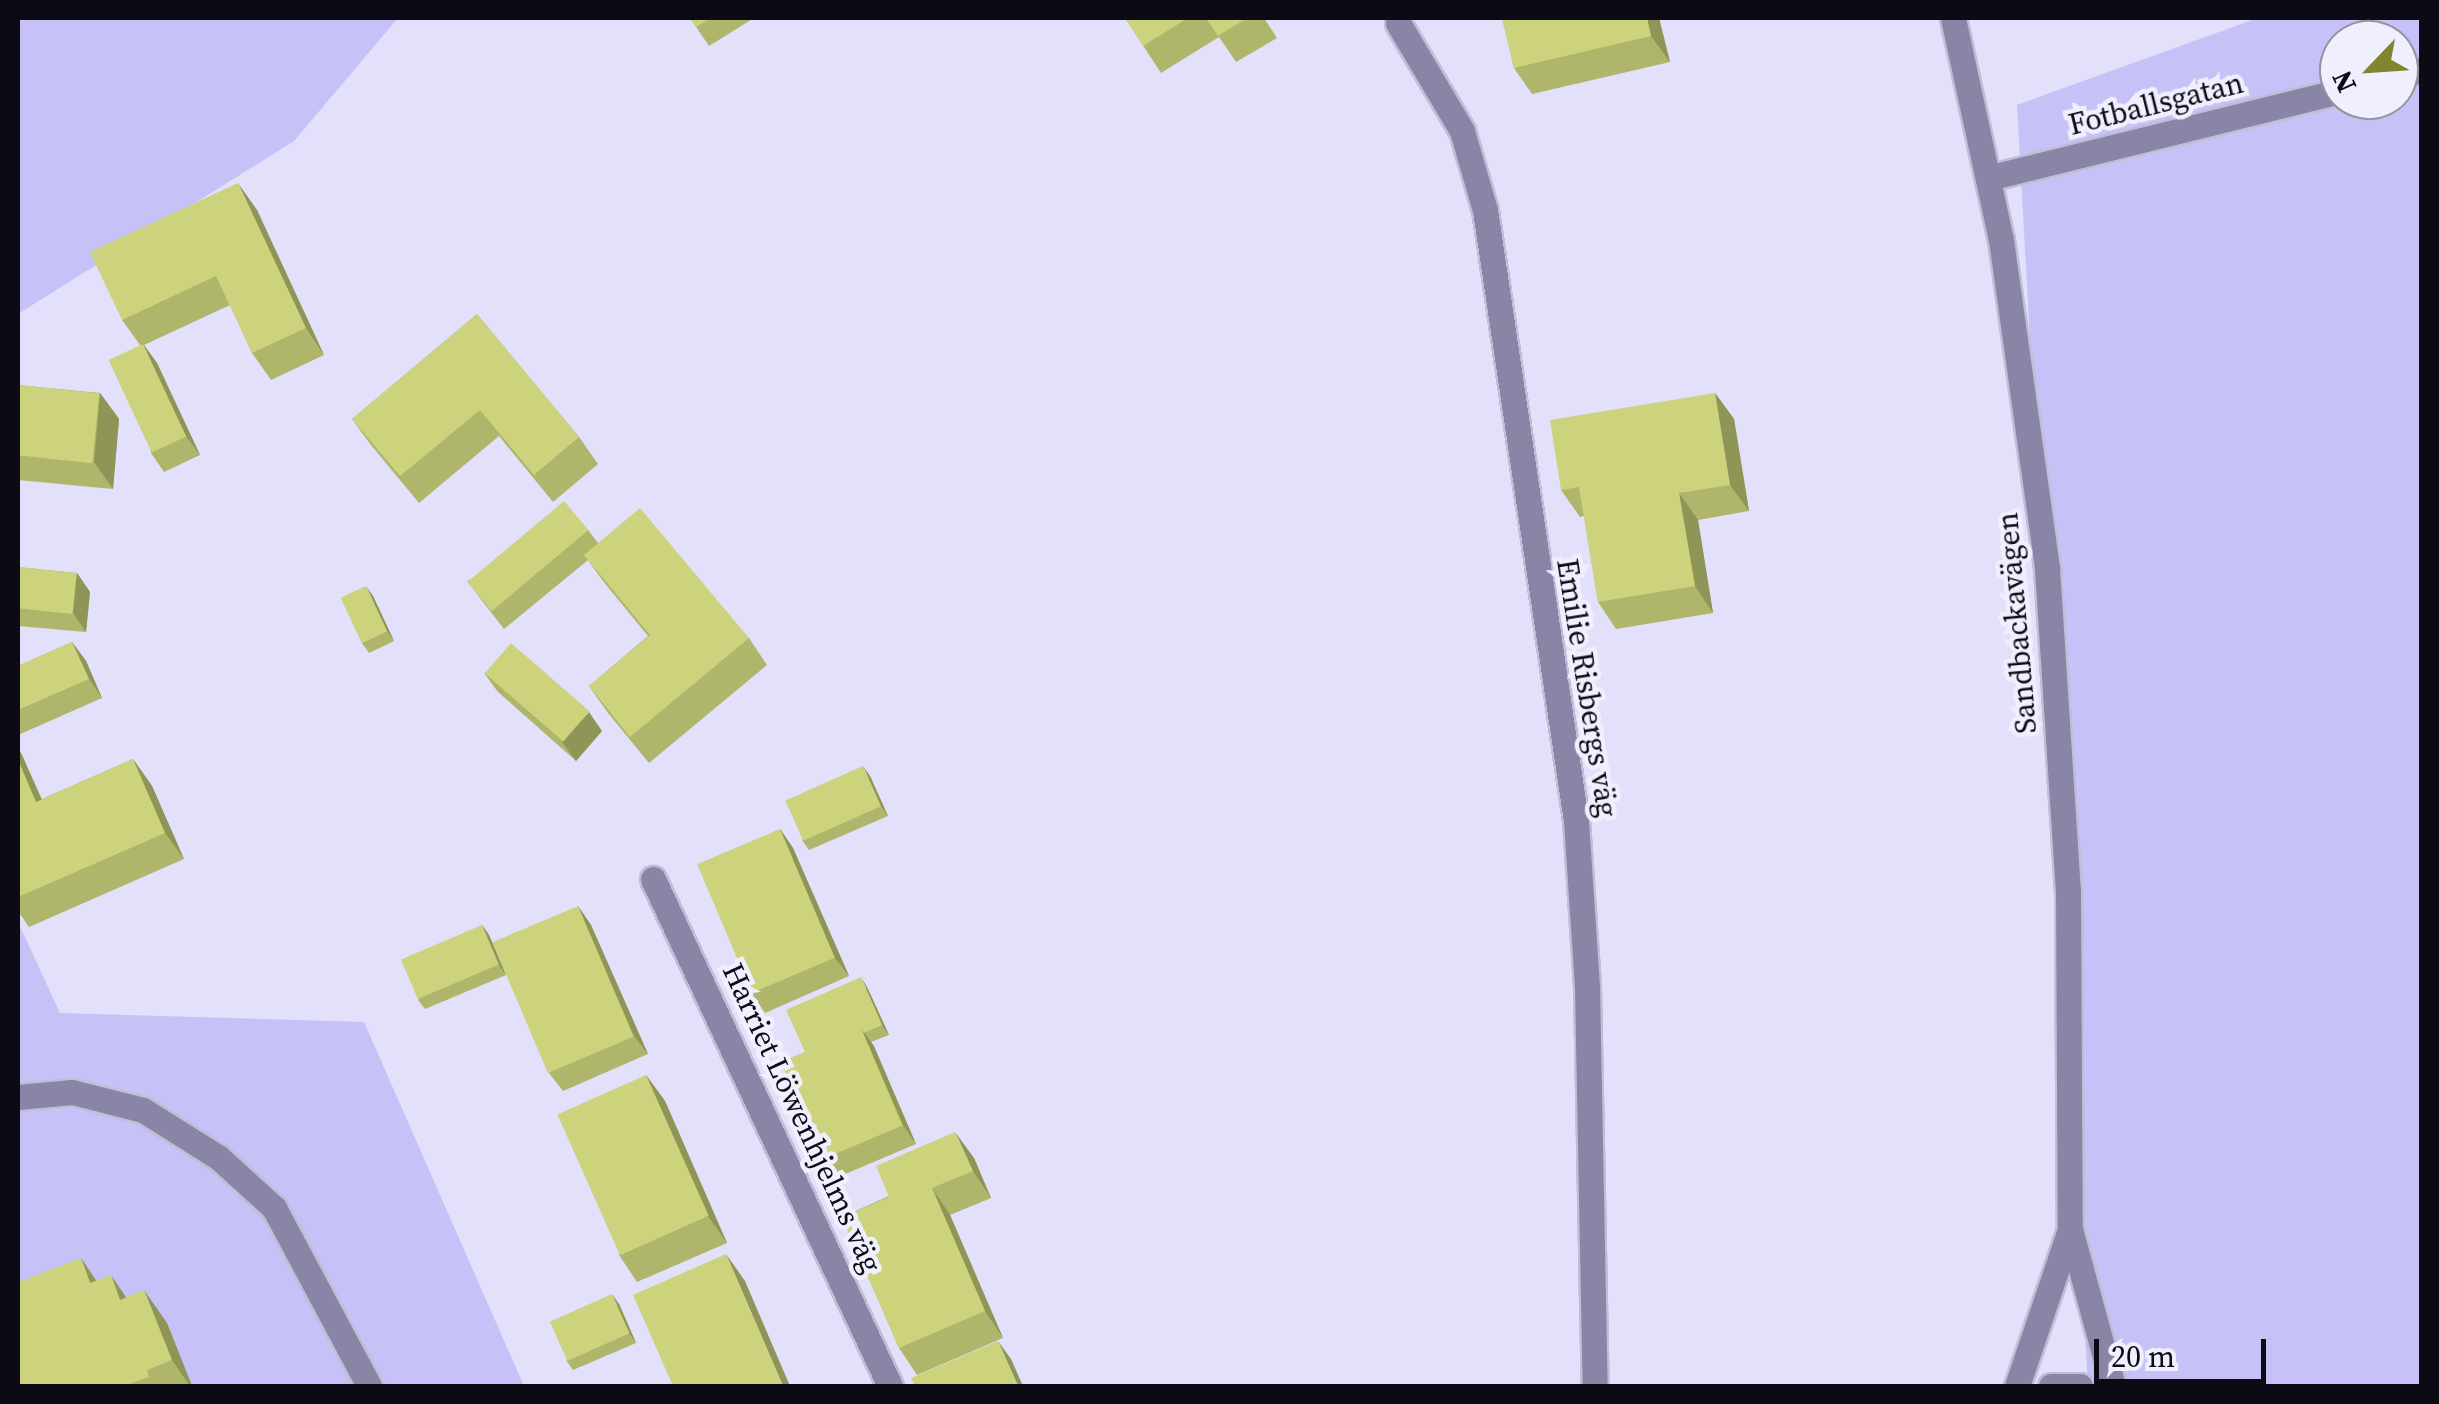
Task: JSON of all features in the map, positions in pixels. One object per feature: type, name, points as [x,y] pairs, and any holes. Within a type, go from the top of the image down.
[{"type":"street","name":"Sandbackavägen","points":[[1953,18],[1988,178],[2047,568],[2063,766],[2070,1229],[2113,1386]]},
{"type":"street","name":"Emilie Risbergs väg","points":[[1398,22],[1462,131],[1485,210],[1576,821],[1587,987],[1595,1386]]},
{"type":"street","name":"Fotballsgatan","points":[[1988,178],[2319,96]]},
{"type":"street","name":"Harriet Löwenhjelms väg","points":[[653,879],[890,1386]]},
{"type":"street","points":[[18,1097],[72,1092],[143,1110],[218,1157],[274,1208],[369,1386]]},
{"type":"street","name":"Sandbackavägen","points":[[2016,1386],[2070,1229]]},
{"type":"street","points":[[2051,1386],[2080,1386]]},
{"type":"shaded area","points":[[18,18],[398,18],[294,141],[18,314]]},
{"type":"shaded area","points":[[2258,18],[2421,18],[2421,1386],[2088,1386],[2017,105]]},
{"type":"shaded area","points":[[18,922],[60,1013],[364,1022],[524,1386],[18,1386]]},
{"type":"building","points":[[690,18],[711,18],[696,27]]},
{"type":"building","points":[[1125,18],[1188,18],[1143,46]]},
{"type":"building","points":[[1206,18],[1247,18],[1218,36]]},
{"type":"building","points":[[1502,18],[1647,18],[1651,36],[1514,68]]},
{"type":"building","points":[[238,183],[306,328],[252,353],[216,276],[122,320],[90,252]]},
{"type":"building","points":[[477,314],[579,437],[534,475],[480,410],[400,476],[352,419]]},
{"type":"building","points":[[143,344],[186,436],[152,453],[109,360]]},
{"type":"building","points":[[18,385],[100,394],[92,463],[18,455]]},
{"type":"building","points":[[1715,393],[1730,485],[1679,493],[1695,586],[1598,602],[1579,487],[1561,490],[1550,420]]},
{"type":"building","points":[[564,501],[588,530],[492,611],[467,582]]},
{"type":"building","points":[[640,508],[749,638],[630,737],[589,686],[650,635],[584,555]]},
{"type":"building","points":[[18,567],[77,573],[72,614],[18,608]]},
{"type":"building","points":[[366,586],[387,631],[362,643],[341,598]]},
{"type":"building","points":[[72,642],[89,679],[18,710],[18,666]]},
{"type":"building","points":[[511,643],[589,711],[563,741],[485,673]]},
{"type":"building","points":[[133,759],[165,833],[18,897],[18,760],[36,802]]},
{"type":"building","points":[[863,766],[881,806],[803,841],[785,801]]},
{"type":"building","points":[[780,829],[835,958],[752,993],[697,864]]},
{"type":"building","points":[[578,906],[633,1037],[548,1073],[492,942]]},
{"type":"building","points":[[482,925],[499,965],[418,999],[401,959]]},
{"type":"building","points":[[861,977],[882,1025],[864,1033],[861,1028],[805,1052],[786,1010]]},
{"type":"building","points":[[861,1028],[902,1126],[822,1160],[781,1062]]},
{"type":"building","points":[[646,1075],[709,1216],[620,1255],[557,1114]]},
{"type":"building","points":[[955,1132],[973,1171],[932,1188],[985,1311],[899,1348],[842,1217],[889,1197],[876,1166]]},
{"type":"building","points":[[726,1254],[783,1386],[673,1386],[633,1295]]},
{"type":"building","points":[[81,1258],[90,1283],[111,1275],[120,1300],[144,1290],[172,1360],[147,1370],[149,1377],[124,1386],[18,1386],[18,1282]]},
{"type":"building","points":[[612,1294],[629,1333],[567,1361],[550,1322]]},
{"type":"building","points":[[998,1341],[1018,1386],[915,1386],[911,1378]]}]
